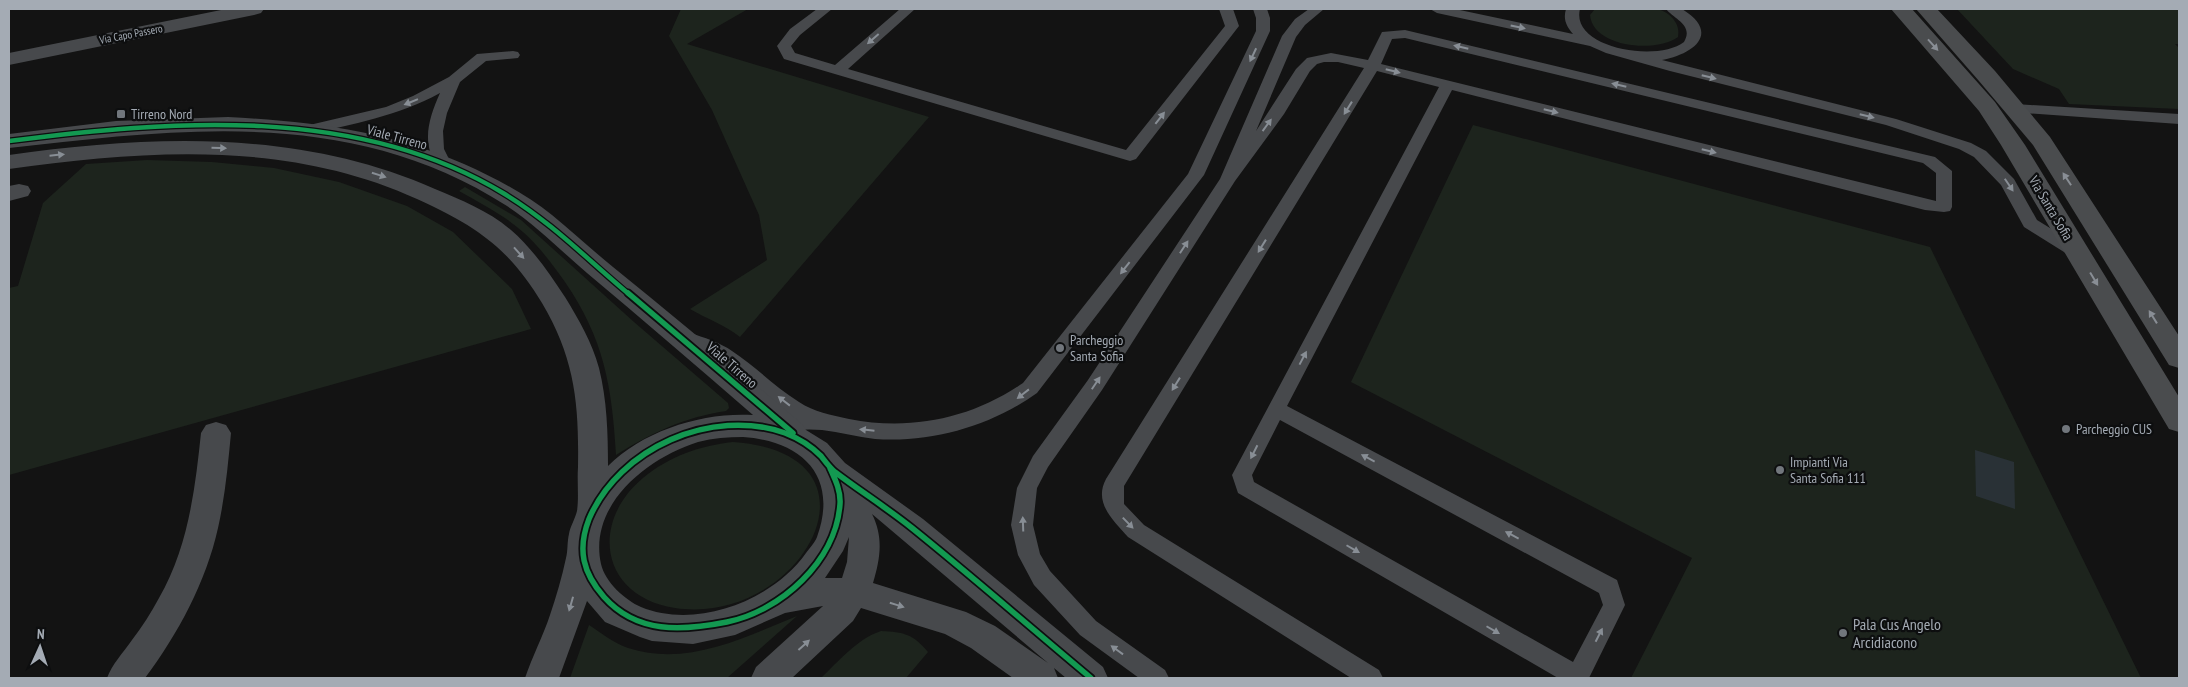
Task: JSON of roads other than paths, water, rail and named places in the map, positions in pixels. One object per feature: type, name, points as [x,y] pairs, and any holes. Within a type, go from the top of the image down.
[{"type":"main road","name":"Via Santa Sofia","points":[[1901,9],[1987,107],[2013,145],[2179,421]]},
{"type":"main road","name":"Via Santa Sofia","points":[[1926,9],[2042,142],[2179,358]]},
{"type":"street","name":"Via Capo Passero","points":[[9,59],[254,9]]},
{"type":"street","name":"Viale Tirreno","points":[[9,141],[118,128],[172,125],[248,125],[306,130],[359,138],[406,150],[451,167],[535,214],[683,337],[818,453],[834,477]]},
{"type":"street","points":[[9,162],[134,148],[254,149],[334,162],[378,174],[427,192],[474,216],[500,233],[521,254],[565,320],[579,348],[591,406],[592,511]]},
{"type":"street","points":[[427,192],[451,167]]},
{"type":"street","points":[[542,678],[567,615],[583,556],[584,533],[592,511],[604,491],[621,472],[640,456],[663,443],[687,434],[712,428],[761,427],[783,433],[803,442]]},
{"type":"street","points":[[124,678],[141,657],[174,603],[194,559],[212,481],[216,433]]},
{"type":"street","points":[[583,556],[588,575],[597,593],[611,607],[630,619],[653,626],[678,630],[731,623],[757,613],[780,600],[814,570],[826,553],[835,536],[841,501],[834,477]]},
{"type":"street","points":[[768,678],[841,611],[854,592],[863,562],[865,539],[859,520],[834,477]]},
{"type":"street","points":[[834,477],[886,507],[1091,678]]},
{"type":"street","points":[[780,600],[825,592],[854,592],[954,622],[983,637],[1042,678]]},
{"type":"lane","points":[[825,9],[795,32],[784,46],[789,56],[1130,156],[1232,26],[1226,9]]},
{"type":"lane","points":[[838,70],[908,9]]},
{"type":"lane","points":[[737,426],[780,422],[827,423],[850,428],[912,431],[941,426],[1013,402],[1030,388],[1196,174],[1263,31],[1263,18],[1260,9]]},
{"type":"lane","points":[[1228,179],[1289,36],[1300,22],[1317,9]]},
{"type":"lane","points":[[1437,9],[1595,44],[1675,68],[1906,126],[1965,146],[1980,154],[2008,183],[2030,223],[2079,253]]},
{"type":"lane","points":[[1573,9],[1570,17],[1573,26],[1595,44]]},
{"type":"lane","points":[[1666,96],[1679,59],[1694,42],[1696,33],[1686,17],[1673,9]]},
{"type":"lane","points":[[1157,678],[1088,628],[1042,578],[1029,555],[1022,525],[1027,488],[1040,462],[1095,385],[1228,179],[1290,94],[1307,64],[1316,59],[1339,58],[1373,66],[1925,205],[1944,207],[1944,172],[1929,160],[1405,34],[1387,35],[1373,66],[1113,486],[1114,507],[1136,532],[1371,678]]},
{"type":"lane","points":[[1628,55],[1660,57],[1676,54],[1687,49]]},
{"type":"lane","points":[[306,130],[391,110],[418,99],[454,80],[482,57],[513,55]]},
{"type":"lane","points":[[451,167],[436,149],[436,132],[440,111],[454,80]]},
{"type":"lane","points":[[1276,409],[1609,587],[1614,605],[1577,678],[1245,487],[1242,475],[1276,409],[1448,85]]},
{"type":"lane","points":[[2015,109],[2179,119]]},
{"type":"lane","points":[[683,337],[724,354],[793,408],[827,423]]},
{"type":"place","name":"Tirreno Nord","points":[[121,114]]},
{"type":"place","name":"Parcheggio Santa Sofia","points":[[1060,348]]},
{"type":"place","name":"Parcheggio CUS","points":[[2066,429]]},
{"type":"place","name":"Impianti Via Santa Sofia 111","points":[[1780,470]]},
{"type":"place","name":"Pala Cus Angelo Arcidiacono","points":[[1843,633]]}]
